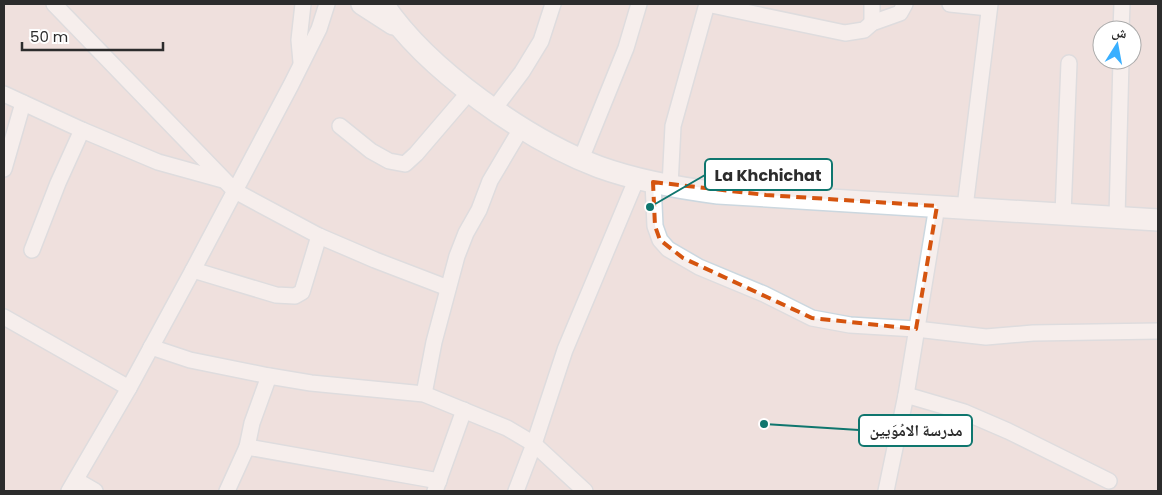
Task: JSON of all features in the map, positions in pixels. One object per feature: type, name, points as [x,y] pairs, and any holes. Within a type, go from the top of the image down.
[{"type":"street","points":[[54,4],[230,186]]},
{"type":"street","points":[[301,62],[299,40],[303,4]]},
{"type":"street","points":[[95,491],[72,486],[193,270],[230,186],[287,93],[319,29],[327,4]]},
{"type":"street","points":[[362,4],[382,18],[400,27]]},
{"type":"street","points":[[383,4],[400,27],[446,71],[494,109],[522,127],[581,159],[653,182],[718,193],[1158,220]]},
{"type":"street","points":[[494,109],[522,72],[541,41],[553,4]]},
{"type":"street","points":[[581,159],[626,48],[639,4]]},
{"type":"street","points":[[516,491],[566,350],[653,182],[673,126],[707,4],[845,33],[864,30],[872,24],[900,13],[905,4]]},
{"type":"street","points":[[872,4],[872,24]]},
{"type":"street","points":[[950,4],[990,6],[965,207]]},
{"type":"street","points":[[1121,20],[1122,4]]},
{"type":"street","points":[[1063,214],[1069,63]]},
{"type":"street","points":[[1117,217],[1121,70]]},
{"type":"street","points":[[340,126],[371,151],[388,161],[405,164],[416,154],[470,91]]},
{"type":"street","points":[[4,94],[158,162],[230,186],[319,236],[413,276],[448,288]]},
{"type":"street","points":[[4,169],[23,103]]},
{"type":"street","points":[[424,394],[434,342],[448,288],[466,233],[479,210],[490,181],[522,127]]},
{"type":"street","points":[[32,250],[58,183],[82,130]]},
{"type":"street","points":[[653,182],[655,226],[660,240],[668,249],[683,258],[764,294],[812,318],[850,325],[916,329],[986,337],[1033,333],[1158,331]]},
{"type":"street","points":[[886,491],[906,395],[937,206]]},
{"type":"street","points":[[193,270],[276,295],[295,296],[302,292],[319,236]]},
{"type":"street","points":[[4,316],[128,388]]},
{"type":"street","points":[[151,347],[190,360],[269,376],[311,383],[424,394],[507,428],[534,444],[585,491]]},
{"type":"street","points":[[227,491],[246,447],[252,423],[269,376]]},
{"type":"street","points":[[906,395],[964,412],[1008,431],[1109,481]]},
{"type":"street","points":[[246,447],[437,486],[464,410]]},
{"type":"highlighted area","points":[[653,182],[766,195],[937,206],[916,329],[812,318],[683,258],[660,240],[655,226]]},
{"type":"place","name":"La Khchichat","points":[[650,207]]},
{"type":"place","name":"مدرسة الامُوَيين","points":[[764,424]]}]
